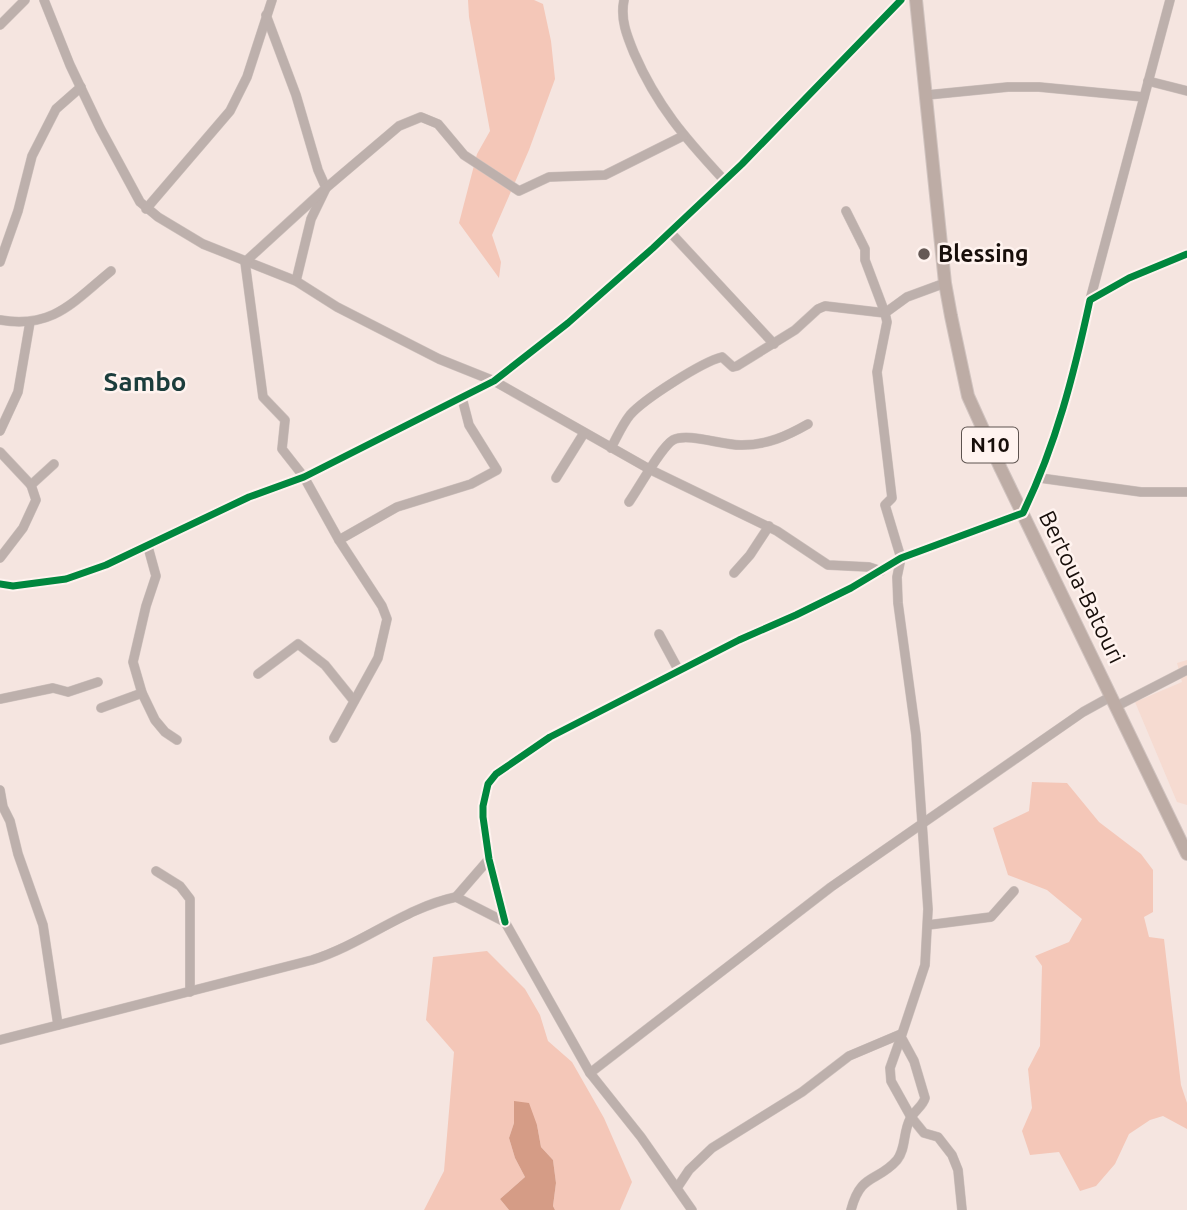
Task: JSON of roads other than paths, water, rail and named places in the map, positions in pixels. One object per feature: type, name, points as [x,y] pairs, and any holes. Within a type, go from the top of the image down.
[{"type":"highway","name":"Bertoua-Batouri","points":[[916,0],[945,283],[959,363],[968,396],[1187,854]]},
{"type":"street","points":[[0,25],[26,0]]},
{"type":"street","points":[[44,0],[81,87],[118,162],[146,209],[182,233],[245,262],[296,281],[337,307],[439,359],[494,381],[650,470],[769,526],[828,565],[869,567],[881,571]]},
{"type":"street","points":[[146,209],[230,111],[247,77],[272,0]]},
{"type":"street","points":[[624,0],[622,12],[627,36],[655,98],[683,136],[724,180]]},
{"type":"street","points":[[0,584],[13,586],[65,579],[106,565],[249,497],[304,477],[494,381],[531,354],[609,288],[670,232],[901,0]]},
{"type":"street","points":[[692,1210],[641,1137],[590,1073],[505,922],[489,859],[483,806],[488,784],[496,774],[550,737],[739,640],[796,615],[901,558],[1023,513],[1040,478],[1072,382],[1090,300],[1170,0]]},
{"type":"street","points":[[266,15],[296,95],[326,188],[311,219],[296,281]]},
{"type":"street","points":[[1148,81],[1187,91]]},
{"type":"street","points":[[0,262],[18,211],[32,156],[56,109],[81,87]]},
{"type":"street","points":[[927,95],[1008,87],[1039,87],[1144,97]]},
{"type":"street","points":[[245,262],[399,126],[421,117],[438,124],[464,155],[519,191],[549,177],[605,175],[683,136]]},
{"type":"street","points":[[846,211],[865,249],[865,260],[887,322],[877,372],[892,498],[885,505],[901,558],[897,577],[898,603],[916,734],[926,865],[928,925],[925,965],[893,1057],[890,1076],[911,1117],[924,1133],[938,1137],[952,1155],[958,1171],[962,1210]]},
{"type":"street","points":[[670,232],[774,344]]},
{"type":"street","points":[[1090,300],[1129,278],[1187,254]]},
{"type":"street","points":[[245,262],[263,397],[285,420],[282,449],[304,477],[382,606],[387,619],[378,658],[334,738]]},
{"type":"street","points":[[0,320],[30,322],[56,316],[111,271]]},
{"type":"street","points":[[611,448],[631,414],[643,403],[687,374],[718,358],[725,359],[736,367],[774,344],[825,306],[885,313],[906,297],[945,283]]},
{"type":"street","points":[[0,431],[18,393],[30,322]]},
{"type":"street","points":[[340,540],[397,507],[471,484],[497,470],[469,425],[462,398]]},
{"type":"street","points":[[629,502],[669,443],[680,438],[728,445],[755,445],[785,437],[808,424]]},
{"type":"street","points":[[556,478],[584,432]]},
{"type":"street","points":[[0,452],[31,485],[36,500],[23,528],[0,558]]},
{"type":"street","points":[[31,485],[54,464]]},
{"type":"street","points":[[1040,478],[1141,492],[1187,492]]},
{"type":"street","points":[[734,573],[769,526]]},
{"type":"street","points":[[148,547],[156,576],[133,662],[142,694],[155,720],[165,732],[177,740]]},
{"type":"street","points":[[659,634],[678,671]]},
{"type":"street","points":[[258,674],[298,644],[325,665],[354,701]]},
{"type":"street","points":[[590,1073],[831,887],[1083,712],[1187,670]]},
{"type":"street","points":[[0,699],[53,688],[68,692],[98,682]]},
{"type":"street","points":[[101,708],[142,694]]},
{"type":"street","points":[[0,790],[3,807],[10,821],[18,854],[43,925],[58,1026]]},
{"type":"street","points":[[0,1040],[330,954],[412,911],[456,897],[489,859]]},
{"type":"street","points":[[156,871],[180,886],[190,900],[190,992]]},
{"type":"street","points":[[928,925],[991,917],[1014,891]]},
{"type":"street","points":[[456,897],[505,922]]},
{"type":"street","points":[[851,1210],[857,1190],[865,1181],[895,1162],[902,1152],[911,1117],[924,1102],[914,1061],[901,1036]]},
{"type":"street","points":[[677,1188],[689,1170],[712,1148],[802,1092],[849,1056],[901,1036]]},
{"type":"place","name":"Blessing","points":[[924,254]]},
{"type":"district","name":"Sambo","points":[[145,382]]}]
